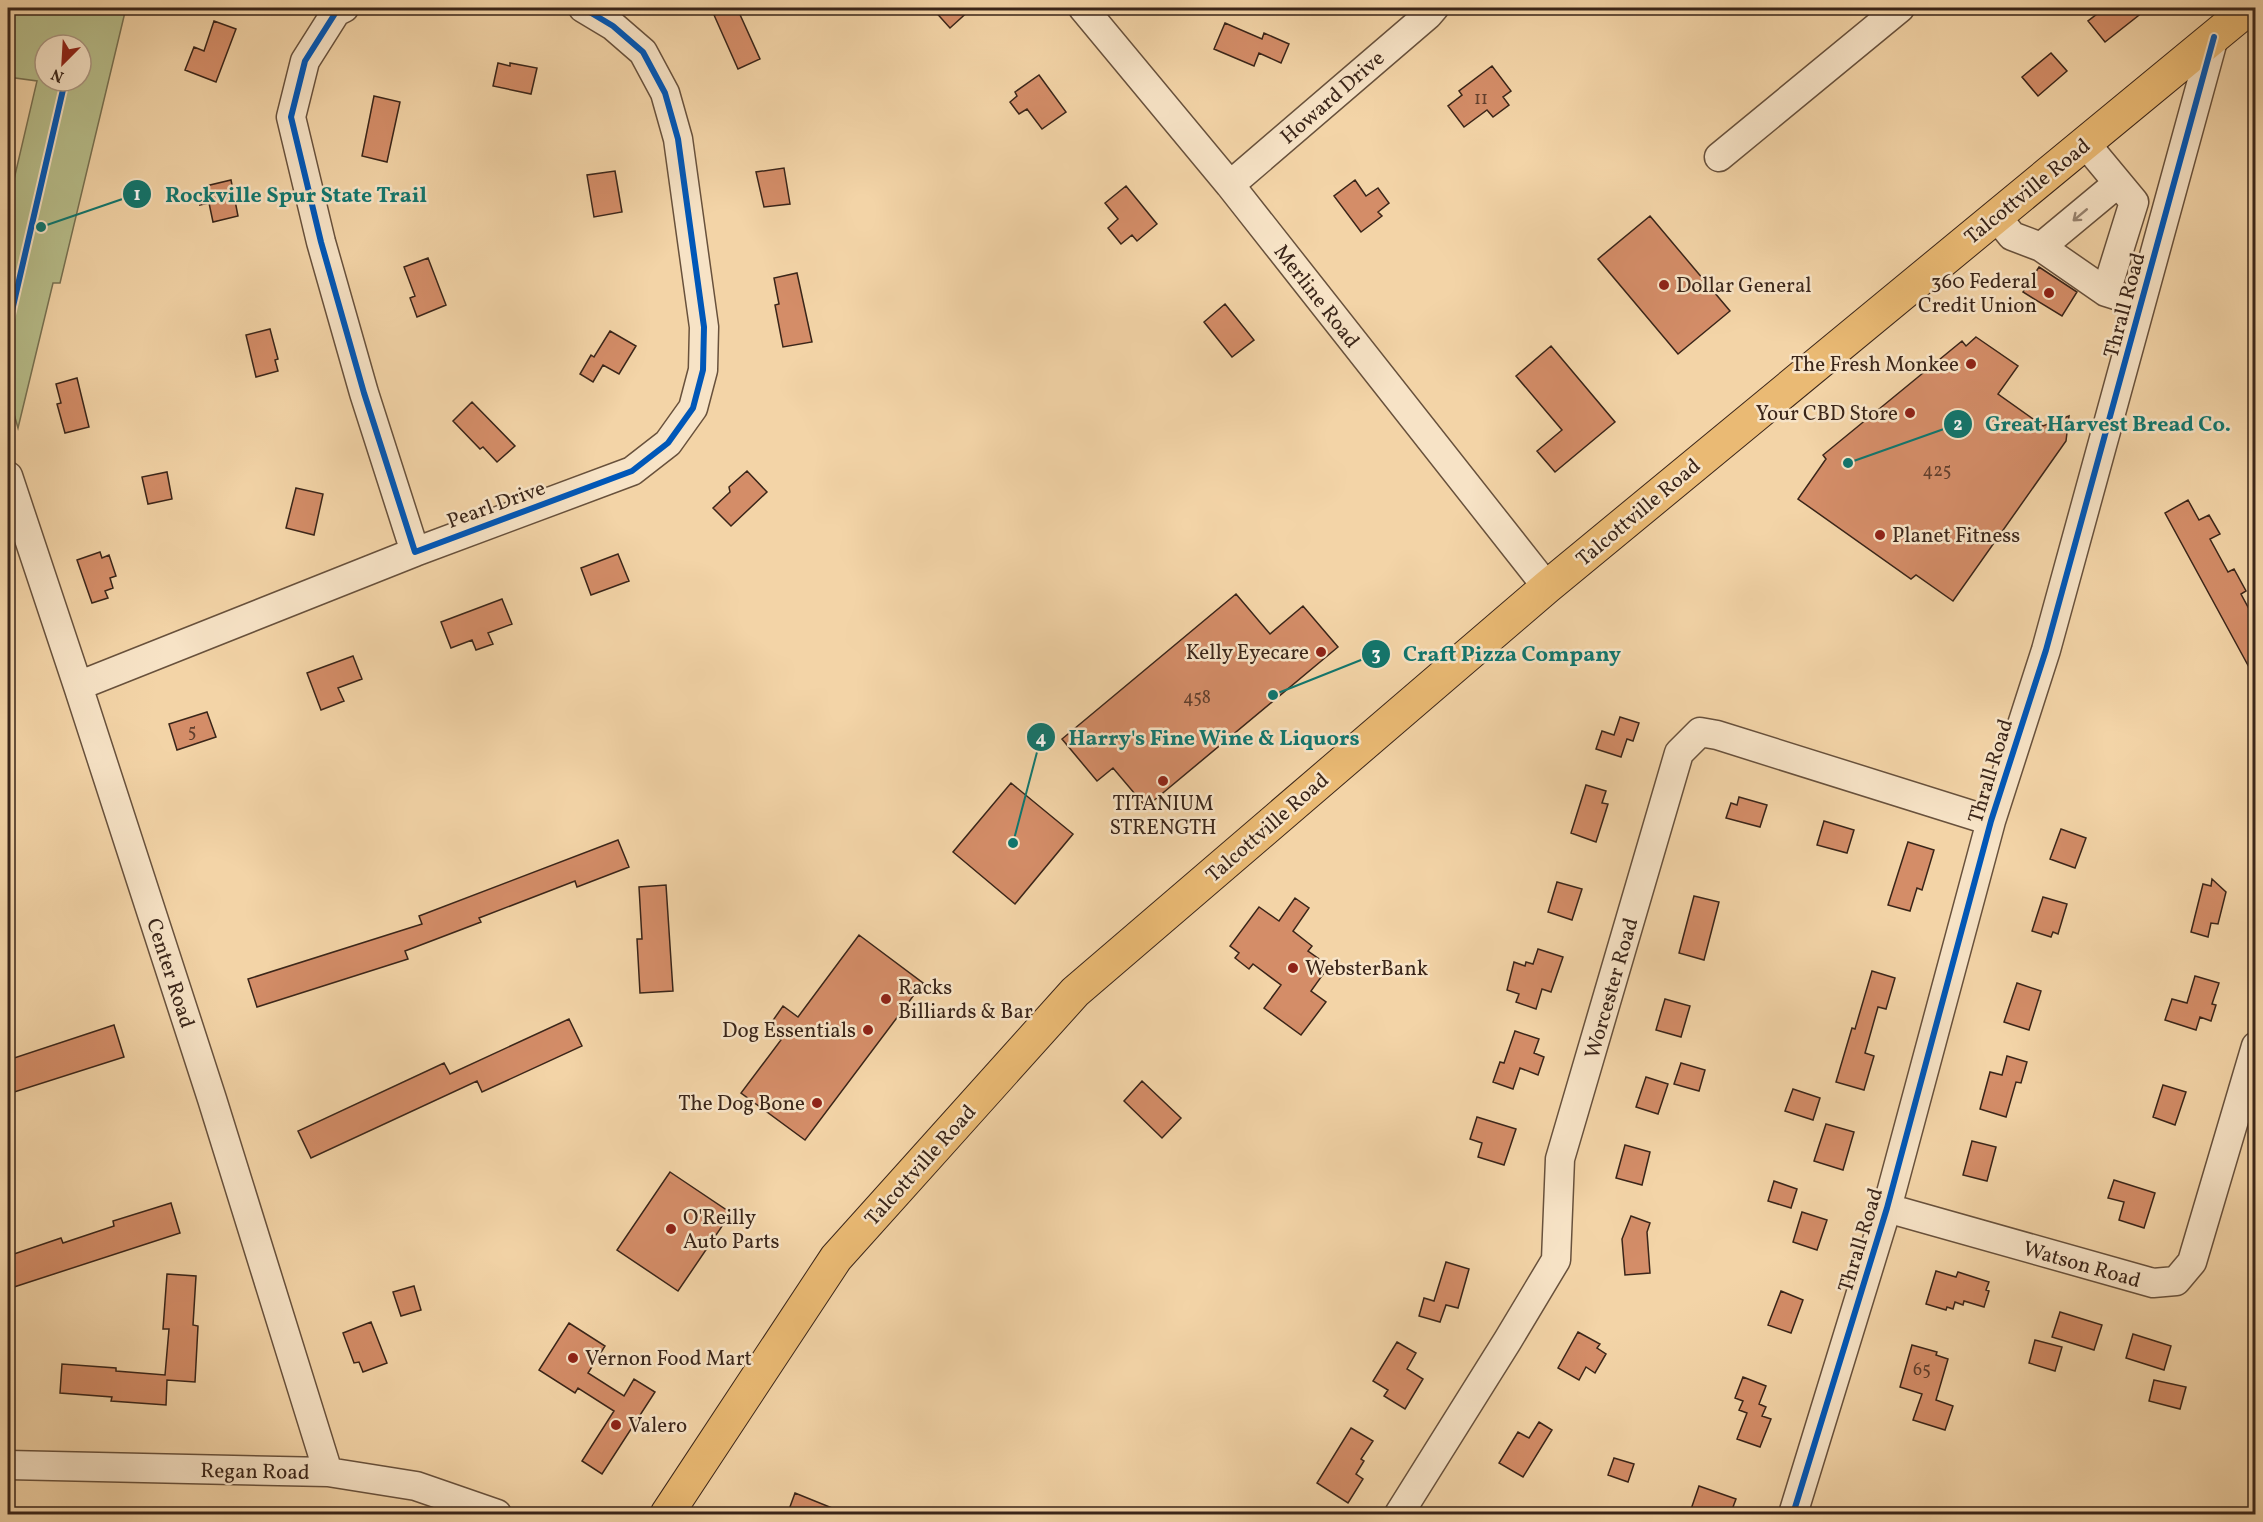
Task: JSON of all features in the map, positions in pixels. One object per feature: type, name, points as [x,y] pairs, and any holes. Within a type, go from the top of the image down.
[{"type":"main road","name":"Talcottville Road","points":[[667,1515],[836,1258],[1075,992],[1547,587],[2249,8]]},
{"type":"street","points":[[344,8],[336,12],[305,61],[291,117],[321,242],[364,393],[415,552]]},
{"type":"street","name":"Pearl Drive","points":[[78,686],[415,552],[632,471],[668,443],[693,408],[703,370],[704,327],[678,139],[665,93],[643,52],[613,26],[583,8]]},
{"type":"street","name":"Merline Road","points":[[1083,8],[1230,185],[1547,587]]},
{"type":"street","name":"Howard Drive","points":[[1230,185],[1434,8]]},
{"type":"street","points":[[1719,157],[1900,8]]},
{"type":"street","name":"Thrall Road","points":[[1793,1515],[1887,1208],[1991,821],[2046,650],[2214,37]]},
{"type":"street","points":[[2085,143],[2133,202],[2106,292]]},
{"type":"street","points":[[2041,247],[2118,183]]},
{"type":"street","points":[[1996,216],[2012,236],[2041,247],[2106,292],[2141,303]]},
{"type":"street","name":"Center Road","points":[[8,476],[212,1099],[328,1472]]},
{"type":"street","name":"Worcester Road","points":[[1399,1515],[1556,1260],[1560,1159],[1679,753],[1700,732],[1717,735],[1991,821]]},
{"type":"street","name":"Watson Road","points":[[1887,1208],[2153,1283],[2176,1281],[2192,1262],[2256,1047]]},
{"type":"street","name":"Regan Road","points":[[8,1465],[328,1472],[416,1486],[497,1515]]},
{"type":"green space","points":[[8,8],[126,8],[60,283],[53,283],[18,428],[8,393],[8,205],[34,93],[93,93],[93,33],[33,33],[33,80],[8,77]]},
{"type":"building","points":[[737,8],[760,59],[738,69],[714,15]]},
{"type":"building","points":[[932,8],[972,8],[950,28]]},
{"type":"building","points":[[2105,8],[2148,8],[2105,42],[2088,21]]},
{"type":"building","points":[[214,21],[236,29],[216,82],[185,70],[194,47],[204,51]]},
{"type":"building","points":[[1225,23],[1262,39],[1264,33],[1289,44],[1281,63],[1259,53],[1254,66],[1214,49]]},
{"type":"building","points":[[2051,53],[2067,71],[2038,96],[2022,77]]},
{"type":"building","points":[[498,63],[537,68],[531,94],[493,86]]},
{"type":"building","points":[[1492,66],[1511,91],[1503,97],[1509,105],[1493,117],[1487,110],[1464,127],[1448,106],[1462,95],[1459,91]]},
{"type":"building","points":[[1039,75],[1066,112],[1042,129],[1027,109],[1019,114],[1010,102],[1017,96],[1015,92]]},
{"type":"building","points":[[374,96],[400,102],[387,162],[362,156]]},
{"type":"building","points":[[784,168],[790,204],[764,207],[756,172]]},
{"type":"building","points":[[615,171],[622,212],[594,217],[587,175]]},
{"type":"building","points":[[231,180],[238,216],[213,222],[209,203],[200,205],[206,186]]},
{"type":"building","points":[[1355,180],[1366,196],[1378,188],[1389,203],[1378,212],[1382,216],[1361,232],[1334,196]]},
{"type":"building","points":[[1126,186],[1157,224],[1137,241],[1132,235],[1121,244],[1108,228],[1118,219],[1105,203]]},
{"type":"building","name":"Dollar General","points":[[1650,216],[1730,311],[1678,354],[1598,259]]},
{"type":"building","points":[[428,258],[446,305],[417,317],[410,298],[415,296],[404,267]]},
{"type":"building","points":[[2039,267],[2077,292],[2062,316],[2023,292]]},
{"type":"building","points":[[797,273],[812,342],[783,347],[775,305],[779,304],[774,278]]},
{"type":"building","points":[[1225,304],[1254,340],[1232,357],[1204,322]]},
{"type":"building","points":[[270,329],[278,359],[275,360],[278,371],[256,377],[246,335]]},
{"type":"building","points":[[610,331],[636,346],[619,374],[603,365],[593,382],[580,374],[591,355],[594,357]]},
{"type":"building","points":[[1976,337],[2018,366],[1998,394],[2043,426],[2069,416],[2066,441],[1953,601],[1916,575],[1911,579],[1798,499],[1826,459],[1823,455],[1962,341],[1966,346]]},
{"type":"building","points":[[1551,346],[1615,422],[1555,472],[1537,451],[1562,430],[1516,376]]},
{"type":"building","points":[[77,378],[89,427],[65,433],[57,404],[61,403],[56,384]]},
{"type":"building","points":[[472,402],[515,446],[497,462],[483,447],[480,449],[453,421]]},
{"type":"building","points":[[747,471],[767,492],[731,526],[713,508],[730,492],[729,487]]},
{"type":"building","points":[[167,472],[172,499],[148,504],[142,477]]},
{"type":"building","points":[[296,488],[323,494],[314,535],[286,528]]},
{"type":"building","points":[[2188,500],[2199,520],[2209,515],[2220,534],[2210,539],[2228,572],[2234,569],[2246,591],[2241,594],[2256,622],[2256,680],[2165,513]]},
{"type":"building","points":[[100,552],[102,558],[109,555],[116,576],[110,578],[113,588],[105,591],[108,598],[92,603],[77,560]]},
{"type":"building","points":[[618,554],[629,581],[591,595],[581,568]]},
{"type":"building","points":[[1236,594],[1270,634],[1303,606],[1338,647],[1146,807],[1113,768],[1097,781],[1062,739]]},
{"type":"building","points":[[502,599],[512,624],[488,633],[493,644],[476,650],[472,640],[451,648],[441,622]]},
{"type":"building","points":[[353,656],[362,679],[338,688],[344,701],[321,710],[307,673]]},
{"type":"building","points":[[207,712],[216,737],[177,750],[169,724]]},
{"type":"building","points":[[1620,717],[1639,723],[1633,741],[1627,739],[1621,757],[1596,749],[1602,731],[1614,735]]},
{"type":"building","points":[[1011,783],[1073,834],[1015,904],[953,852]]},
{"type":"building","points":[[1586,785],[1606,791],[1602,803],[1608,804],[1596,842],[1571,833]]},
{"type":"building","points":[[1739,797],[1767,805],[1760,827],[1726,818],[1731,803],[1737,805]]},
{"type":"building","points":[[1824,821],[1854,830],[1847,853],[1817,845]]},
{"type":"building","points":[[2061,829],[2086,838],[2075,868],[2050,859]]},
{"type":"building","points":[[618,840],[629,867],[577,887],[575,881],[479,918],[481,922],[405,951],[408,959],[257,1007],[248,979],[422,924],[419,916]]},
{"type":"building","points":[[1908,842],[1934,850],[1922,890],[1917,888],[1910,911],[1888,905]]},
{"type":"building","points":[[2212,879],[2226,892],[2218,924],[2211,923],[2208,937],[2191,932],[2203,884],[2211,886]]},
{"type":"building","points":[[1557,882],[1582,889],[1572,920],[1548,912]]},
{"type":"building","points":[[666,885],[673,991],[640,993],[637,939],[642,939],[639,887]]},
{"type":"building","points":[[1694,896],[1719,902],[1704,960],[1679,953]]},
{"type":"building","points":[[2043,897],[2067,904],[2058,934],[2053,932],[2051,937],[2032,931]]},
{"type":"building","name":"WebsterBank","points":[[1295,898],[1309,908],[1293,931],[1312,946],[1308,951],[1329,966],[1311,991],[1326,1002],[1301,1035],[1264,1008],[1281,985],[1253,964],[1249,969],[1235,958],[1239,953],[1230,946],[1259,907],[1279,921]]},
{"type":"building","points":[[859,935],[923,983],[805,1140],[741,1093],[781,1040],[767,1029],[783,1006],[798,1017]]},
{"type":"building","points":[[1538,949],[1563,957],[1551,992],[1542,989],[1536,1009],[1516,1002],[1519,994],[1507,990],[1514,962],[1525,966],[1526,962],[1533,964]]},
{"type":"building","points":[[1872,971],[1895,978],[1886,1009],[1878,1007],[1865,1053],[1874,1056],[1864,1090],[1836,1082]]},
{"type":"building","points":[[2195,976],[2219,983],[2212,1004],[2216,1005],[2211,1021],[2200,1017],[2196,1030],[2165,1020],[2172,999],[2187,1003]]},
{"type":"building","points":[[2017,983],[2041,991],[2029,1030],[2004,1022]]},
{"type":"building","points":[[1665,999],[1690,1006],[1681,1037],[1656,1030]]},
{"type":"building","points":[[569,1019],[582,1046],[482,1092],[477,1081],[311,1158],[298,1131],[444,1063],[450,1074]]},
{"type":"building","points":[[114,1025],[124,1057],[8,1094],[8,1060]]},
{"type":"building","points":[[1515,1031],[1539,1039],[1534,1053],[1544,1057],[1538,1075],[1520,1068],[1513,1089],[1493,1082],[1500,1062],[1504,1063]]},
{"type":"building","points":[[2007,1056],[2027,1062],[2021,1083],[2016,1082],[2006,1117],[1980,1109],[1990,1072],[2002,1075]]},
{"type":"building","points":[[1681,1063],[1705,1070],[1699,1091],[1674,1084]]},
{"type":"building","points":[[1646,1077],[1668,1084],[1658,1114],[1636,1107]]},
{"type":"building","points":[[1142,1081],[1181,1118],[1162,1138],[1124,1101]]},
{"type":"building","points":[[2163,1085],[2186,1092],[2175,1125],[2153,1117]]},
{"type":"building","points":[[1793,1089],[1820,1098],[1813,1120],[1785,1111]]},
{"type":"building","points":[[1477,1117],[1516,1129],[1504,1165],[1478,1157],[1482,1143],[1470,1139]]},
{"type":"building","points":[[1826,1124],[1854,1132],[1843,1170],[1814,1161]]},
{"type":"building","points":[[1972,1141],[1996,1147],[1987,1181],[1963,1175]]},
{"type":"building","points":[[1625,1145],[1650,1152],[1642,1185],[1616,1178]]},
{"type":"building","points":[[670,1172],[731,1213],[678,1291],[617,1250]]},
{"type":"building","points":[[2114,1180],[2155,1193],[2144,1228],[2119,1220],[2124,1202],[2108,1198]]},
{"type":"building","points":[[1774,1181],[1797,1189],[1791,1208],[1768,1201]]},
{"type":"building","points":[[171,1203],[180,1233],[14,1287],[8,1267],[8,1256],[61,1238],[63,1243],[114,1226],[113,1221]]},
{"type":"building","points":[[1802,1212],[1827,1220],[1817,1250],[1793,1242]]},
{"type":"building","points":[[1631,1216],[1650,1223],[1647,1232],[1650,1273],[1625,1275],[1622,1239]]},
{"type":"building","points":[[1446,1262],[1469,1269],[1458,1308],[1446,1305],[1440,1322],[1419,1316],[1424,1298],[1434,1301]]},
{"type":"building","points":[[1936,1271],[1956,1277],[1958,1272],[1989,1282],[1984,1307],[1964,1301],[1963,1305],[1955,1302],[1953,1309],[1947,1307],[1946,1310],[1926,1304]]},
{"type":"building","points":[[167,1274],[196,1276],[193,1325],[198,1326],[195,1382],[167,1380],[166,1405],[111,1401],[112,1397],[60,1393],[62,1364],[165,1375],[169,1329],[163,1329]]},
{"type":"building","points":[[414,1286],[421,1310],[401,1316],[393,1292]]},
{"type":"building","points":[[1781,1291],[1803,1300],[1791,1333],[1768,1325]]},
{"type":"building","points":[[2060,1312],[2102,1325],[2094,1350],[2052,1337]]},
{"type":"building","points":[[371,1322],[387,1363],[363,1372],[359,1362],[354,1363],[343,1333]]},
{"type":"building","points":[[569,1323],[605,1346],[588,1373],[624,1396],[634,1379],[655,1392],[602,1474],[582,1461],[614,1411],[578,1388],[575,1393],[539,1370]]},
{"type":"building","points":[[1578,1332],[1600,1344],[1597,1348],[1606,1354],[1595,1373],[1586,1367],[1579,1380],[1558,1368]]},
{"type":"building","points":[[2133,1334],[2171,1346],[2164,1370],[2126,1358]]},
{"type":"building","points":[[2035,1340],[2062,1347],[2055,1371],[2029,1363]]},
{"type":"building","points":[[1397,1342],[1416,1353],[1407,1369],[1423,1379],[1405,1409],[1384,1396],[1388,1390],[1373,1381]]},
{"type":"building","points":[[1912,1345],[1937,1352],[1936,1355],[1948,1359],[1936,1400],[1953,1406],[1945,1430],[1913,1420],[1922,1394],[1900,1387]]},
{"type":"building","points":[[1743,1377],[1766,1386],[1759,1404],[1766,1407],[1762,1416],[1771,1419],[1760,1447],[1737,1439],[1747,1413],[1739,1410],[1743,1401],[1735,1398]]},
{"type":"building","points":[[2154,1380],[2186,1387],[2180,1409],[2149,1401]]},
{"type":"building","points":[[1539,1422],[1552,1430],[1523,1477],[1499,1463],[1518,1432],[1529,1438]]},
{"type":"building","points":[[1351,1428],[1373,1441],[1361,1459],[1364,1461],[1356,1474],[1363,1479],[1348,1503],[1317,1483]]},
{"type":"building","points":[[1614,1458],[1634,1464],[1628,1482],[1608,1475]]},
{"type":"building","points":[[1699,1486],[1736,1499],[1730,1515],[1689,1515]]},
{"type":"building","points":[[795,1493],[847,1514],[847,1515],[787,1515]]},
{"type":"cycle path","points":[[344,8],[336,12],[305,61],[291,117],[321,242],[364,393],[415,552],[632,471],[668,443],[693,408],[703,370],[704,327],[678,139],[665,93],[643,52],[613,26],[583,8]]},
{"type":"cycle path","points":[[1793,1514],[1887,1208],[1991,821],[2046,650],[2214,37]]},
{"type":"cycle path","points":[[8,328],[62,93]]},
{"type":"place","name":"Rockville Spur State Trail","points":[[41,227]]},
{"type":"place","name":"Dollar General","points":[[1664,285]]},
{"type":"place","name":"360 Federal Credit Union","points":[[2049,293]]},
{"type":"place","name":"The Fresh Monkee","points":[[1971,364]]},
{"type":"place","name":"Your CBD Store","points":[[1910,413]]},
{"type":"place","name":"Great Harvest Bread Co.","points":[[1848,463]]},
{"type":"place","name":"Planet Fitness","points":[[1880,535]]},
{"type":"place","name":"Kelly Eyecare","points":[[1321,652]]},
{"type":"place","name":"Craft Pizza Company","points":[[1273,695]]},
{"type":"place","name":"TITANIUM STRENGTH","points":[[1163,781]]},
{"type":"place","name":"Harry's Fine Wine & Liquors","points":[[1013,843]]},
{"type":"place","name":"WebsterBank","points":[[1293,968]]},
{"type":"place","name":"Racks Billiards & Bar","points":[[886,999]]},
{"type":"place","name":"Dog Essentials","points":[[868,1030]]},
{"type":"place","name":"The Dog Bone","points":[[817,1103]]},
{"type":"place","name":"O'Reilly Auto Parts","points":[[671,1229]]},
{"type":"place","name":"Vernon Food Mart","points":[[573,1358]]},
{"type":"place","name":"Valero","points":[[616,1425]]}]
